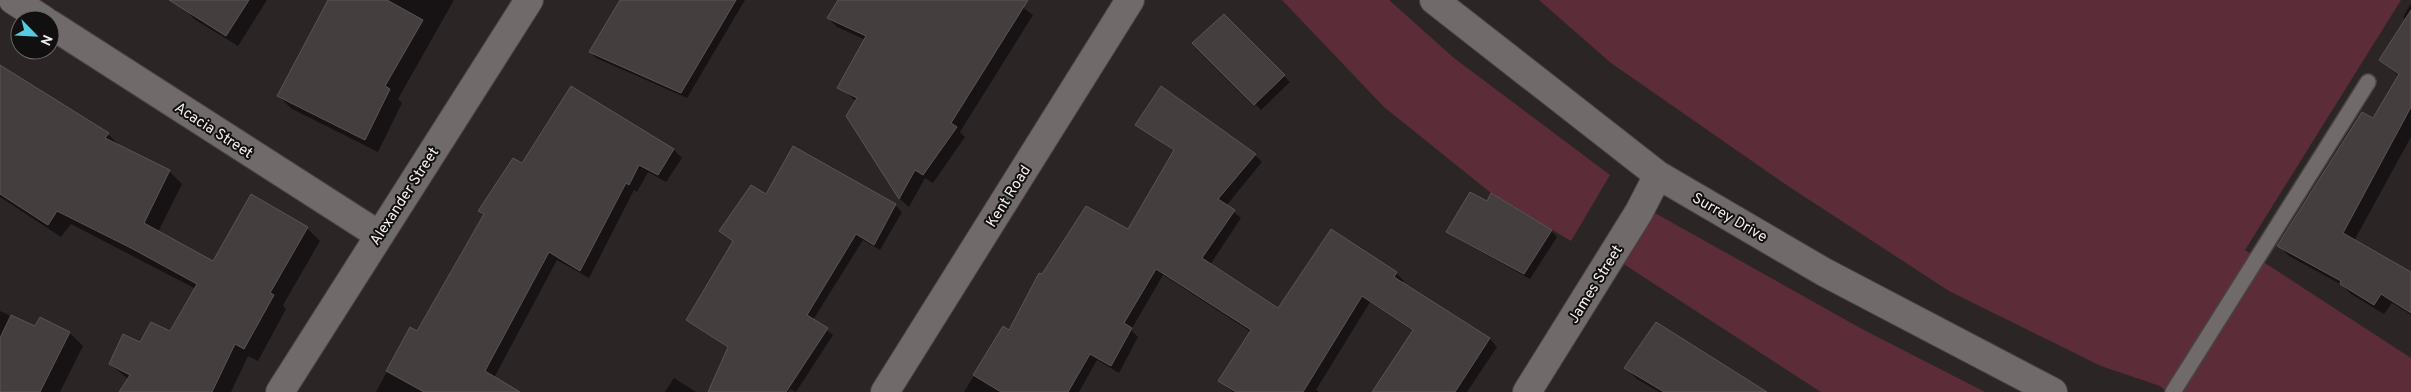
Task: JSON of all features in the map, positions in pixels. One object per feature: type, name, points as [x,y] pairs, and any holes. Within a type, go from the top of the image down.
[{"type":"street","points":[[13,0],[28,10]]},
{"type":"street","name":"Alexander Street","points":[[280,392],[529,0]]},
{"type":"street","name":"Kent Road","points":[[885,392],[1130,0]]},
{"type":"street","name":"Surrey Drive","points":[[1434,0],[1658,174],[1824,272],[2053,392]]},
{"type":"street","name":"Acacia Street","points":[[60,30],[379,235]]},
{"type":"street","name":"James Street","points":[[1528,392],[1624,236],[1658,174]]},
{"type":"lane","points":[[2173,392],[2368,82]]},
{"type":"shaded area","points":[[1282,0],[1389,0],[1454,58],[1610,175],[1571,241],[1491,193],[1384,107]]},
{"type":"shaded area","points":[[1539,0],[2401,0],[2245,250],[2411,358],[2411,392],[2167,392],[2160,386],[2101,366],[1949,291],[1788,186],[1611,63]]},
{"type":"shaded area","points":[[1655,213],[1862,329],[1985,392],[1821,392],[1622,263]]},
{"type":"building","points":[[169,0],[249,0],[226,36]]},
{"type":"building","points":[[328,0],[387,0],[423,20],[385,86],[390,89],[365,140],[277,96]]},
{"type":"building","points":[[620,0],[736,0],[681,93],[589,52]]},
{"type":"building","points":[[838,0],[1028,0],[951,123],[957,127],[923,175],[915,170],[899,199],[846,116],[857,98],[837,88],[866,36],[827,18]]},
{"type":"building","points":[[2411,10],[2411,107],[2343,233],[2411,272],[2411,313],[2381,294],[2374,305],[2340,284],[2341,281],[2277,246],[2362,112],[2373,118],[2399,74],[2379,60]]},
{"type":"building","points":[[1224,14],[1285,75],[1254,105],[1192,43]]},
{"type":"building","points":[[0,65],[109,133],[105,138],[170,170],[144,223],[213,261],[251,194],[308,227],[270,293],[274,295],[244,349],[235,344],[212,392],[119,392],[130,375],[109,364],[123,334],[140,342],[151,322],[170,331],[197,284],[57,211],[48,225],[0,194]]},
{"type":"building","points":[[571,86],[674,149],[658,175],[639,165],[629,185],[626,183],[580,271],[549,252],[485,371],[520,392],[424,392],[386,371],[410,327],[417,331],[484,214],[478,211],[513,158],[522,163]]},
{"type":"building","points":[[1161,86],[1256,154],[1218,199],[1235,210],[1202,258],[1278,308],[1331,229],[1397,272],[1394,277],[1490,338],[1455,392],[1372,392],[1413,330],[1362,296],[1303,392],[1236,392],[1218,381],[1251,330],[1156,269],[1124,323],[1132,328],[1111,366],[1090,354],[1068,392],[1001,392],[973,375],[1003,326],[1009,330],[1039,273],[1042,274],[1086,206],[1128,229],[1174,150],[1135,125]]},
{"type":"building","points":[[793,146],[896,204],[874,245],[856,234],[807,315],[828,328],[786,392],[708,392],[728,347],[686,320],[733,241],[719,231],[751,185],[766,194]]},
{"type":"building","points":[[1470,192],[1487,201],[1491,193],[1552,230],[1524,274],[1446,232]]},
{"type":"building","points":[[11,315],[35,326],[40,317],[70,332],[40,392],[0,392],[0,338]]},
{"type":"building","points":[[1656,322],[1767,392],[1664,392],[1624,368]]}]
